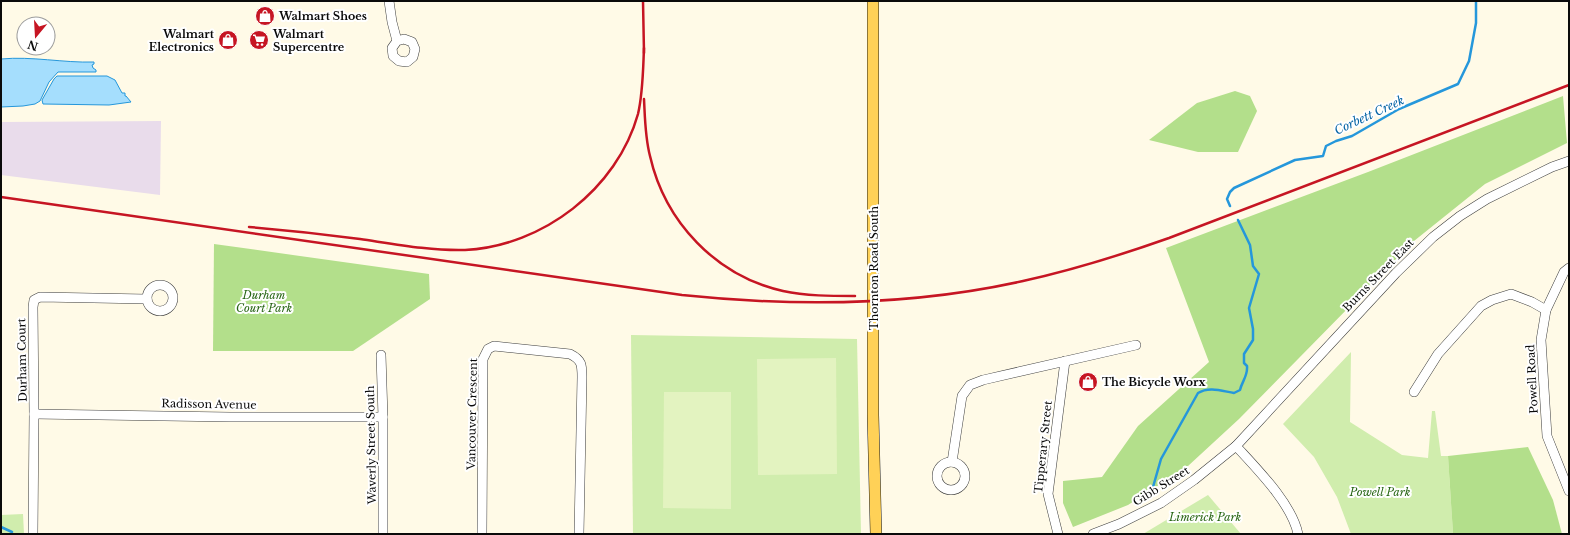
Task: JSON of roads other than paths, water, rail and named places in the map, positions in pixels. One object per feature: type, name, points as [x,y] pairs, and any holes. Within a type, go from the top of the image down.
[{"type":"main road","name":"Thornton Road South","points":[[872,1],[874,295],[873,414],[876,534]]},
{"type":"street","points":[[389,1],[397,41]]},
{"type":"street","name":"Burns Street East","points":[[1236,446],[1396,273],[1433,237],[1460,216],[1487,199],[1552,167],[1569,161]]},
{"type":"street","name":"Powell Road","points":[[1569,268],[1564,272],[1546,310],[1541,340],[1547,436],[1569,491]]},
{"type":"street","points":[[1414,392],[1438,354],[1481,306],[1492,300],[1511,294],[1532,302],[1546,310]]},
{"type":"street","name":"Durham Court","points":[[33,534],[34,300],[40,297],[147,299]]},
{"type":"street","points":[[952,462],[962,396],[970,386],[983,380],[1136,345]]},
{"type":"street","name":"Vancouver Crescent","points":[[482,534],[484,359],[488,349],[494,346],[570,354],[577,357],[580,362],[582,377],[579,534]]},
{"type":"street","name":"Waverly Street South","points":[[381,355],[384,534]]},
{"type":"street","name":"Tipperary Street","points":[[1058,534],[1048,494],[1065,361]]},
{"type":"street","name":"Radisson Avenue","points":[[34,414],[230,417],[383,417]]},
{"type":"street","points":[[1236,446],[1286,504],[1296,523],[1298,534]]},
{"type":"street","name":"Gibb Street","points":[[1093,534],[1119,524],[1161,502],[1194,480],[1236,446]]},
{"type":"water","points":[[24,58],[71,62],[94,62],[92,65],[96,72],[58,72],[49,82],[40,101],[35,104],[23,106],[1,107],[1,59]]},
{"type":"water","points":[[57,76],[107,76],[115,80],[122,93],[125,93],[125,96],[131,102],[109,105],[43,104],[42,100]]},
{"type":"waterway","name":"Corbett Creek","points":[[1230,206],[1227,199],[1230,192],[1234,188],[1295,160],[1323,156],[1326,146],[1352,136],[1399,109],[1458,84],[1469,61],[1476,23],[1476,1]]},
{"type":"waterway","name":"Corbett Creek","points":[[1153,487],[1161,459],[1198,393],[1211,389],[1234,393],[1240,390],[1246,376],[1247,366],[1244,363],[1244,354],[1253,340],[1253,329],[1249,308],[1259,274],[1253,266],[1250,245],[1238,220]]},
{"type":"waterway","points":[[1,527],[12,532]]},
{"type":"railway","points":[[643,1],[644,53]]},
{"type":"railway","points":[[249,227],[332,235],[399,245],[452,250],[465,250],[494,246],[522,238],[548,225],[573,209],[595,189],[613,166],[628,141],[638,114],[642,90],[644,48]]},
{"type":"railway","points":[[1,197],[682,295],[725,299],[810,302],[896,300],[981,289],[1023,281],[1115,256],[1169,238],[1569,85]]},
{"type":"railway","points":[[644,99],[647,142],[657,180],[668,203],[681,224],[697,243],[715,259],[736,273],[759,284],[783,291],[801,294],[855,296]]},
{"type":"place","name":"Walmart Shoes","points":[[265,16]]},
{"type":"place","name":"Walmart Electronics","points":[[228,40]]},
{"type":"place","name":"Walmart Supercentre","points":[[259,40]]},
{"type":"place","name":"The Bicycle Worx","points":[[1088,382]]},
{"type":"park label","name":"Durham Court Park","points":[[264,301]]},
{"type":"park label","name":"Powell Park","points":[[1380,492]]},
{"type":"park label","name":"Limerick Park","points":[[1205,517]]}]
